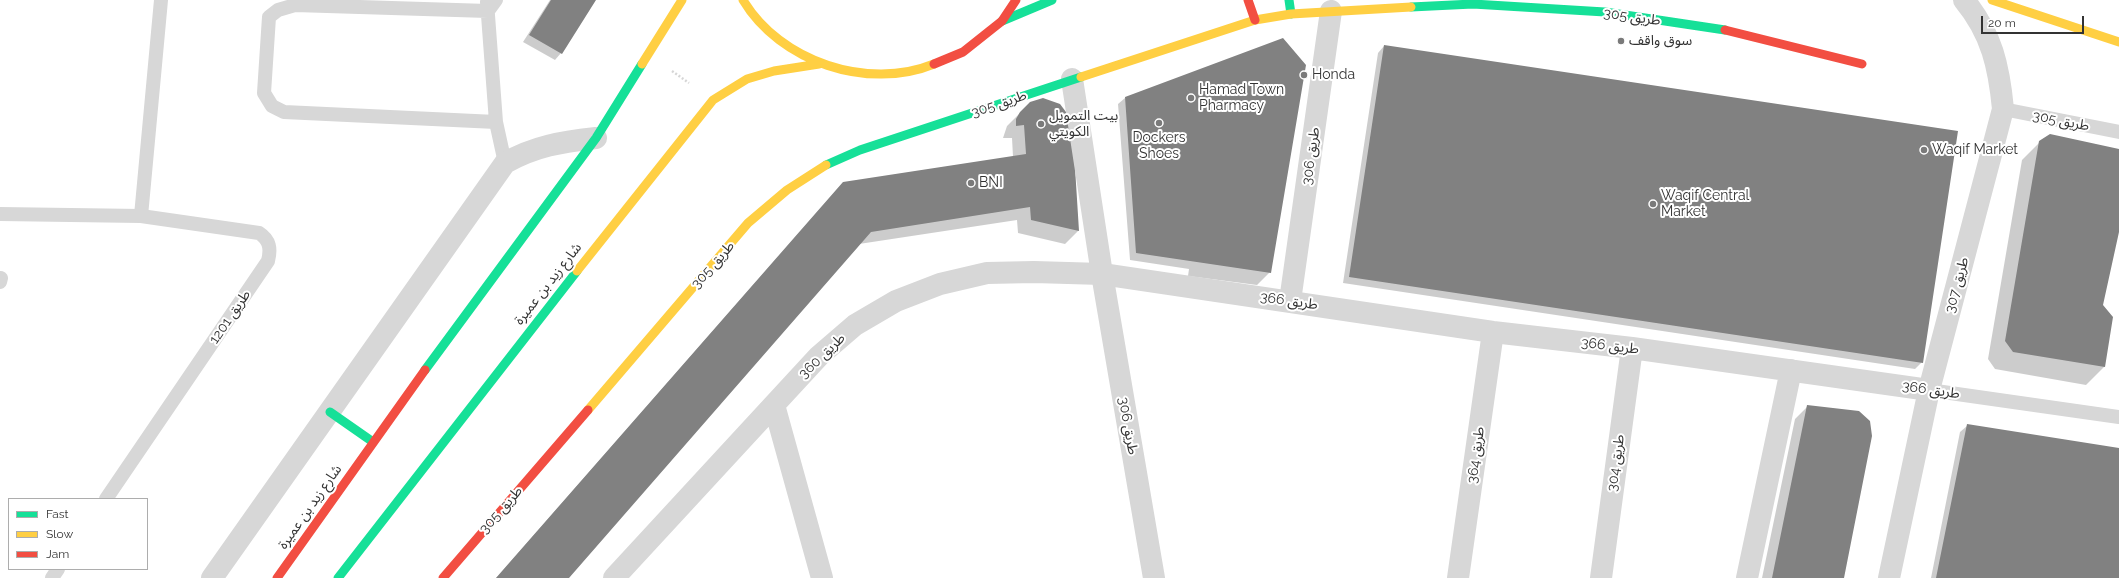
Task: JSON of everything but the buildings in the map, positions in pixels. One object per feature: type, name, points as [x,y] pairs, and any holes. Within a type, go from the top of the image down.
[{"type":"street","name":"شارع زيد بن عميرة","points":[[277,578],[373,442],[596,138],[682,0]]},
{"type":"street","points":[[743,0],[749,10],[780,41],[819,64],[867,74],[917,71],[964,52],[1002,21],[1052,0]]},
{"type":"street","points":[[1002,21],[1016,0]]},
{"type":"street","points":[[1248,0],[1255,20]]},
{"type":"street","points":[[1289,0],[1291,14]]},
{"type":"street","name":"طريق 307","points":[[1889,578],[1929,390],[2003,109],[2000,76],[1990,44],[1976,14],[1964,0]]},
{"type":"street","points":[[1992,0],[2119,42]]},
{"type":"street","name":"طريق 305","points":[[443,578],[748,223],[799,179],[828,163],[860,150],[1255,20],[1291,14],[1473,4],[1605,12],[1735,32],[1862,64]]},
{"type":"street","name":"طريق 306","points":[[1290,301],[1331,11]]},
{"type":"street","name":"شارع زيد بن عميرة","points":[[338,578],[542,313],[713,100],[747,79],[774,71],[819,64]]},
{"type":"street","points":[[1072,79],[1102,274]]},
{"type":"street","points":[[212,578],[504,163],[523,153],[543,146],[596,138]]},
{"type":"street","name":"طريق 360","points":[[614,578],[819,356],[855,325],[896,301],[933,287],[987,273],[1034,272],[1102,274]]},
{"type":"street","name":"طريق 306","points":[[1102,274],[1154,578]]},
{"type":"street","name":"طريق 366","points":[[1102,274],[1493,332],[1632,348],[1929,390]]},
{"type":"street","name":"طريق 364","points":[[1458,578],[1493,332]]},
{"type":"street","name":"طريق 304","points":[[1601,578],[1632,348]]},
{"type":"street","points":[[1747,578],[1791,370]]},
{"type":"street","points":[[774,405],[822,578]]},
{"type":"street","points":[[330,412],[373,442]]},
{"type":"lane","points":[[141,216],[161,0]]},
{"type":"lane","points":[[496,122],[284,112],[272,106],[264,93],[269,18],[278,10],[295,6],[490,4],[496,122],[504,163]]},
{"type":"lane","name":"طريق 305","points":[[2003,109],[2119,132]]},
{"type":"lane","name":"طريق 1201","points":[[0,214],[141,216],[259,233],[265,237],[270,246],[268,261],[107,498]]},
{"type":"lane","name":"طريق 366","points":[[1929,390],[2119,417]]},
{"type":"path","points":[[649,55],[713,100]]},
{"type":"traffic: fast","points":[[1002,21],[1052,0]]},
{"type":"traffic: fast","points":[[1289,0],[1291,14]]},
{"type":"traffic: fast","points":[[1411,7],[1473,4],[1605,12],[1725,30]]},
{"type":"traffic: fast","points":[[425,370],[596,138],[642,64]]},
{"type":"traffic: fast","points":[[826,165],[860,150],[1081,77]]},
{"type":"traffic: fast","points":[[338,578],[577,271]]},
{"type":"traffic: fast","points":[[330,412],[373,442]]},
{"type":"traffic: slow","points":[[642,64],[682,0]]},
{"type":"traffic: slow","points":[[743,0],[759,22],[779,40],[802,55],[828,65],[854,72],[882,74],[908,72],[934,64]]},
{"type":"traffic: slow","points":[[1992,0],[2119,42]]},
{"type":"traffic: slow","points":[[1081,77],[1255,20],[1291,14],[1411,7]]},
{"type":"traffic: slow","points":[[577,271],[713,100],[747,79],[774,71],[819,64]]},
{"type":"traffic: slow","points":[[588,410],[748,223],[787,190],[826,165]]},
{"type":"traffic: jam","points":[[934,64],[963,52],[1002,21],[1016,0]]},
{"type":"traffic: jam","points":[[1248,0],[1255,20]]},
{"type":"traffic: jam","points":[[1725,30],[1862,64]]},
{"type":"traffic: jam","points":[[277,578],[425,370]]},
{"type":"traffic: jam","points":[[443,578],[588,410]]},
{"type":"place","name":"سوق واقف","points":[[1621,41]]},
{"type":"place","name":"Honda","points":[[1304,75]]},
{"type":"place","name":"Hamad Town Pharmacy","points":[[1191,98]]},
{"type":"place","name":"Dockers Shoes","points":[[1159,123]]},
{"type":"place","name":"بيت التمويل الكويتي","points":[[1041,124]]},
{"type":"place","name":"Waqif Market","points":[[1924,150]]},
{"type":"place","name":"BNI","points":[[971,183]]},
{"type":"place","name":"Waqif Central Market","points":[[1653,204]]}]
